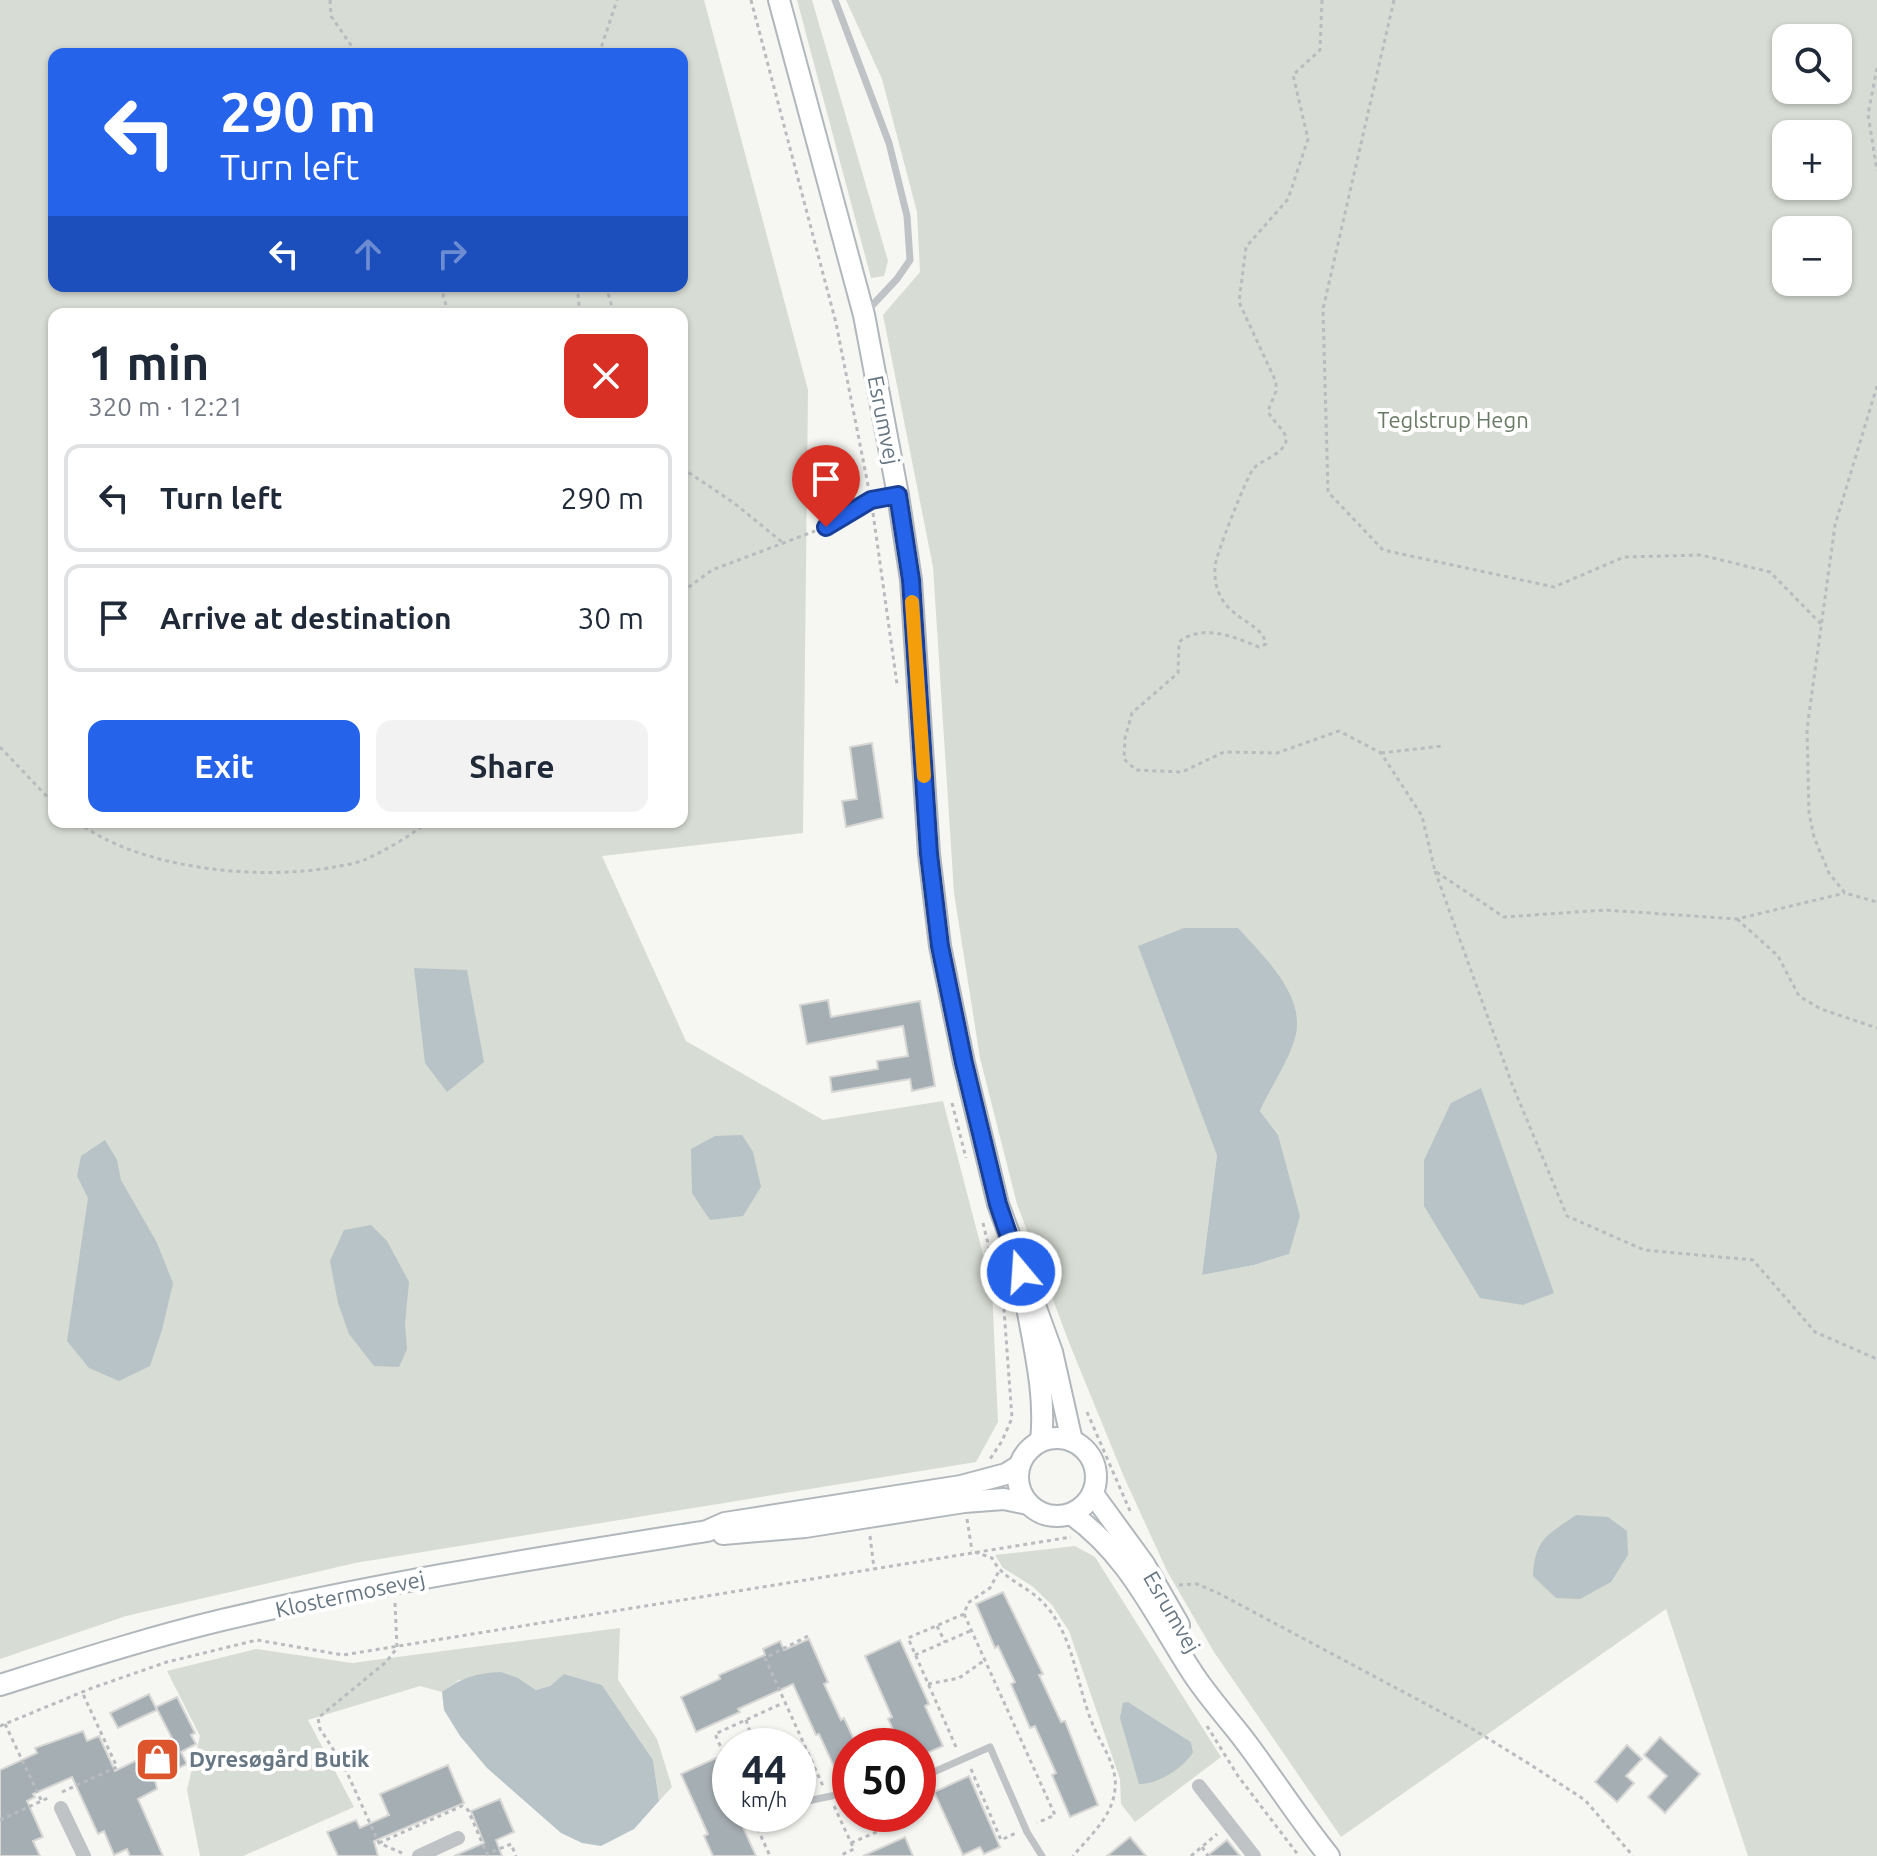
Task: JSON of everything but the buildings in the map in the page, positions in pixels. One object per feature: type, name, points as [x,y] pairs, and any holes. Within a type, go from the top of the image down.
[{"type":"main road","name":"Esrumvej","points":[[779,0],[864,315],[898,495],[911,580],[929,854],[940,946],[998,1204],[1052,1352],[1072,1441]]},
{"type":"main road","name":"Esrumvej","points":[[1021,1272],[1042,1389],[1044,1416],[1041,1441]]},
{"type":"main road","points":[[1062,1438],[1072,1441],[1084,1449],[1093,1461],[1096,1476],[1093,1494],[1088,1502],[1071,1514],[1048,1516],[1028,1504],[1019,1486],[1019,1466],[1031,1447],[1041,1441],[1062,1438]]},
{"type":"main road","name":"Klostermosevej","points":[[0,1685],[222,1620],[393,1584],[707,1531],[725,1523],[961,1486],[1006,1474],[1019,1466]]},
{"type":"main road","name":"Esrumvej","points":[[1093,1494],[1144,1564],[1223,1698],[1241,1736]]},
{"type":"main road","name":"Klostermosevej","points":[[707,1531],[732,1535],[774,1531],[1004,1499],[1028,1504]]},
{"type":"main road","name":"Esrumvej","points":[[1071,1514],[1089,1526],[1114,1551],[1215,1705],[1329,1856]]},
{"type":"street","points":[[1199,1786],[1254,1856]]},
{"type":"street","points":[[61,1808],[84,1856]]},
{"type":"street","points":[[419,1856],[458,1838]]},
{"type":"lane","points":[[835,0],[889,143],[907,216],[910,260],[864,315]]},
{"type":"lane","points":[[826,527],[871,500],[898,495]]},
{"type":"lane","points":[[936,1771],[990,1747],[1027,1832],[1042,1856]]},
{"type":"lane","points":[[816,1798],[832,1794]]},
{"type":"path","points":[[330,0],[331,16],[353,48]]},
{"type":"path","points":[[601,48],[617,0]]},
{"type":"path","points":[[751,0],[836,323],[871,500]]},
{"type":"path","points":[[1322,0],[1320,50],[1293,75],[1308,139],[1288,199],[1246,247],[1239,302],[1276,382],[1268,411],[1285,435],[1286,442],[1283,448],[1252,470],[1215,562],[1215,585],[1222,601],[1262,634],[1266,644],[1259,647],[1215,632],[1187,635],[1179,642],[1178,673],[1132,713],[1125,738],[1124,759],[1136,770],[1182,772],[1224,752],[1277,753],[1339,731],[1381,753],[1422,816],[1435,871],[1512,1084],[1567,1216],[1644,1250],[1753,1260],[1815,1332],[1877,1359]]},
{"type":"path","points":[[1394,0],[1323,309],[1328,492],[1383,550],[1554,587],[1624,557],[1701,555],[1770,572],[1823,626]]},
{"type":"path","points":[[1877,68],[1868,114],[1877,171]]},
{"type":"path","points":[[1845,893],[1829,873],[1814,837],[1809,813],[1807,729],[1835,525],[1877,386]]},
{"type":"path","points":[[688,472],[734,503],[782,542]]},
{"type":"path","points":[[688,588],[712,570],[826,527]]},
{"type":"path","points":[[1381,753],[1442,746]]},
{"type":"path","points":[[0,747],[48,798]]},
{"type":"path","points":[[85,828],[143,855],[223,871],[300,873],[362,861],[418,828]]},
{"type":"path","points":[[1435,871],[1504,917],[1605,910],[1737,919],[1845,893],[1877,902]]},
{"type":"path","points":[[1737,919],[1778,956],[1799,996],[1821,1009],[1877,1028]]},
{"type":"path","points":[[989,1461],[1012,1418],[1011,1391]]},
{"type":"path","points":[[1086,1410],[1134,1521]]},
{"type":"path","points":[[965,1511],[972,1551]]},
{"type":"path","points":[[61,1808],[41,1801],[2,1725],[167,1662],[257,1640],[343,1655],[397,1648],[972,1551],[1070,1537],[1082,1542]]},
{"type":"path","points":[[972,1551],[992,1558],[999,1571],[1035,1594],[1058,1623],[1092,1723],[1115,1773],[1115,1789],[1106,1815],[1073,1856]]},
{"type":"path","points":[[962,1759],[908,1638],[964,1614],[968,1603],[990,1588],[999,1571]]},
{"type":"path","points":[[393,1584],[397,1648],[386,1662],[318,1718],[320,1729],[344,1766],[379,1843],[409,1856]]},
{"type":"path","points":[[1168,1591],[1181,1585],[1197,1584],[1218,1593],[1471,1728],[1585,1800],[1633,1856]]},
{"type":"path","points":[[937,1626],[945,1642]]},
{"type":"path","points":[[915,1655],[972,1631]]},
{"type":"path","points":[[808,1636],[765,1658],[827,1795]]},
{"type":"path","points":[[928,1684],[959,1678],[985,1660]]},
{"type":"path","points":[[0,1820],[117,1767],[82,1692]]},
{"type":"path","points":[[728,1728],[785,1703]]},
{"type":"path","points":[[746,1720],[749,1728]]},
{"type":"path","points":[[1204,1723],[1238,1776],[1299,1856]]},
{"type":"path","points":[[1191,1856],[1229,1824]]},
{"type":"path","points":[[759,1832],[770,1856]]},
{"type":"path","points":[[839,1856],[854,1849],[846,1832]]},
{"type":"path","points":[[851,1843],[876,1832]]},
{"type":"path","points":[[1202,1847],[1208,1856]]},
{"type":"green space","points":[[0,0],[704,0],[808,390],[803,833],[602,856],[686,1041],[823,1120],[943,1101],[992,1289],[998,1422],[976,1462],[355,1563],[126,1616],[0,1659]]},
{"type":"green space","points":[[797,0],[812,0],[888,261],[884,276],[871,278]]},
{"type":"green space","name":"Teglstrup Hegn","points":[[846,0],[1877,0],[1877,1856],[1748,1856],[1666,1609],[1341,1837],[1214,1652],[1167,1571],[1124,1477],[1070,1345],[1017,1204],[980,1058],[954,893],[933,567],[883,315],[920,272],[917,212],[882,79]],"holes":[[[1269,1090],[1260,1111],[1278,1135],[1289,1254],[1254,1265],[1202,1275],[1217,1155]]]},
{"type":"green space","points":[[1075,1546],[1095,1557],[1221,1757],[1135,1822],[1121,1804],[1120,1779],[1069,1631],[1052,1605],[1032,1586],[1003,1568],[995,1555]],"holes":[[[1128,1702],[1191,1742],[1193,1752]]]},
{"type":"green space","points":[[620,1628],[618,1680],[657,1739],[672,1787],[659,1801],[653,1760],[602,1685],[564,1674],[550,1686],[536,1690],[518,1678],[459,1680],[442,1692],[420,1686],[308,1720],[354,1807],[243,1856],[200,1856],[187,1790],[200,1736],[167,1671],[256,1649],[352,1663]]},
{"type":"shaded area","points":[[1184,928],[1238,928],[1272,966],[1291,996],[1297,1028],[1290,1053],[1260,1111],[1278,1135],[1300,1216],[1289,1254],[1254,1265],[1202,1275],[1217,1155],[1138,946]]},
{"type":"shaded area","points":[[414,968],[467,970],[484,1062],[447,1092],[425,1063]]},
{"type":"shaded area","points":[[1481,1088],[1554,1293],[1523,1305],[1480,1298],[1424,1206],[1424,1160],[1451,1103]]},
{"type":"shaded area","points":[[742,1135],[753,1152],[761,1187],[743,1216],[710,1220],[692,1193],[691,1149],[715,1136]]},
{"type":"shaded area","points":[[105,1140],[117,1160],[121,1180],[157,1243],[173,1283],[150,1366],[119,1381],[89,1368],[67,1341],[88,1198],[77,1176],[81,1156]]},
{"type":"shaded area","points":[[371,1225],[387,1241],[409,1282],[405,1324],[407,1349],[399,1367],[374,1366],[349,1334],[338,1303],[330,1261],[344,1230]]},
{"type":"shaded area","points":[[1576,1515],[1608,1517],[1627,1531],[1628,1555],[1611,1582],[1580,1599],[1556,1598],[1533,1576],[1534,1563],[1545,1539]]},
{"type":"shaded area","points":[[501,1672],[518,1678],[536,1690],[550,1686],[564,1674],[602,1685],[653,1760],[659,1801],[634,1829],[601,1846],[582,1843],[561,1833],[487,1768],[460,1736],[444,1710],[442,1692],[470,1677]]},
{"type":"shaded area","points":[[1128,1702],[1191,1742],[1193,1752],[1189,1758],[1170,1774],[1154,1782],[1139,1784],[1120,1718],[1123,1703]]},
{"type":"slow traffic","points":[[912,602],[924,776]]},
{"type":"place","name":"Dyresøgård Butik","points":[[158,1759]]},
{"type":"route","points":[[826,527],[871,500],[898,495],[911,580],[929,854],[940,946],[998,1204],[1021,1272]]}]
